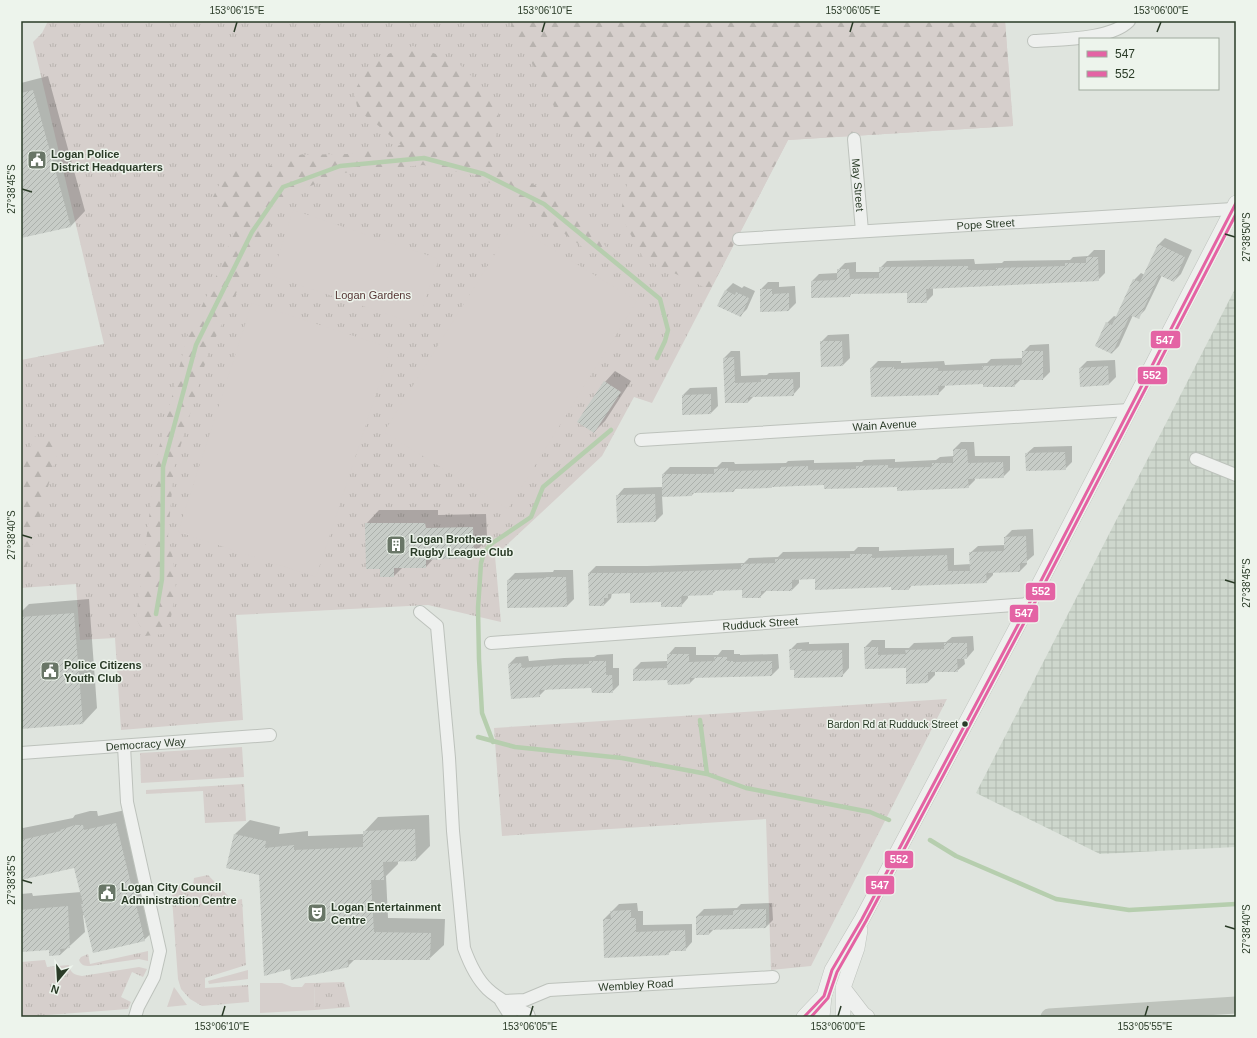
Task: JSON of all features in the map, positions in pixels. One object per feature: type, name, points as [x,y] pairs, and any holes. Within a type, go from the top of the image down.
[{"type":"main road","points":[[1049,1017],[1236,1005]]},
{"type":"street","points":[[1034,41],[1102,35],[1125,25],[1129,21]]},
{"type":"street","name":"May Street","points":[[854,139],[862,231]]},
{"type":"street","points":[[822,1017],[824,996],[832,970],[862,919],[1029,604],[1234,206]]},
{"type":"street","name":"Pope Street","points":[[739,239],[1234,206]]},
{"type":"street","name":"Wain Avenue","points":[[641,440],[1129,410]]},
{"type":"street","points":[[1196,459],[1236,475]]},
{"type":"street","name":"Rudduck Street","points":[[491,643],[1029,604]]},
{"type":"street","points":[[420,612],[437,626],[464,948],[470,966],[480,981],[501,1001],[530,1016]]},
{"type":"street","name":"Democracy Way","points":[[21,753],[270,735]]},
{"type":"street","points":[[124,746],[127,802],[160,951],[154,977],[138,1007],[135,1017]]},
{"type":"street","points":[[843,1017],[843,988],[857,948],[862,919]]},
{"type":"street","name":"Wembley Road","points":[[501,1001],[525,1000],[548,990],[773,977]]},
{"type":"street","points":[[843,988],[862,1014],[867,1017]]},
{"type":"street","points":[[804,1017],[824,996]]},
{"type":"street","points":[[501,1001],[509,1015]]},
{"type":"shaded area","points":[[1236,287],[1236,847],[1100,854],[976,793]]},
{"type":"green space","name":"Logan Gardens","points":[[48,21],[1005,21],[1013,126],[788,140],[652,403],[634,397],[602,456],[495,556],[501,622],[428,605],[236,615],[243,720],[121,730],[115,638],[80,640],[76,584],[21,588],[21,360],[104,344],[33,42],[42,33]]},
{"type":"green space","points":[[511,21],[1005,21],[1013,126],[788,140],[710,290],[644,259],[620,215],[627,184],[605,157],[558,123],[549,88],[512,34]]},
{"type":"green space","points":[[413,46],[456,61],[500,104],[496,137],[490,161],[557,197],[599,235],[609,253],[585,249],[506,190],[472,175],[423,165],[343,173],[288,195],[260,242],[208,354],[174,468],[168,536],[173,558],[176,589],[171,617],[163,634],[145,636],[136,618],[157,456],[187,337],[222,264],[234,229],[225,213],[213,197],[226,171],[262,171],[287,155],[347,154],[401,145],[374,122],[358,111],[354,92],[372,59]]},
{"type":"green space","points":[[293,210],[439,259],[417,324],[272,276]]},
{"type":"green space","points":[[513,225],[637,301],[508,509],[384,432]]},
{"type":"green space","points":[[252,303],[391,348],[316,577],[178,532]]},
{"type":"green space","points":[[32,436],[60,442],[21,588],[21,465],[30,457]]},
{"type":"green space","points":[[947,699],[811,966],[771,970],[766,819],[502,836],[494,728]]},
{"type":"green space","points":[[242,747],[244,777],[141,783],[140,753]]},
{"type":"green space","points":[[244,784],[246,821],[205,823],[203,791],[146,794],[146,790]]},
{"type":"green space","points":[[208,875],[233,901],[242,899],[246,965],[205,978],[205,988],[248,985],[249,1002],[202,1006],[190,999],[181,989],[178,979],[171,885],[193,885],[194,878]]},
{"type":"green space","points":[[148,951],[148,961],[139,959],[86,966],[79,960],[81,957],[88,954],[90,964]]},
{"type":"green space","points":[[45,960],[47,967],[69,965],[70,970],[73,973],[82,976],[139,967],[147,969],[143,977],[132,972],[121,997],[131,1002],[128,1009],[21,1017],[21,962]]},
{"type":"green space","points":[[248,970],[248,979],[209,984],[208,981]]},
{"type":"green space","points":[[344,982],[350,1007],[315,1010],[314,983]]},
{"type":"green space","points":[[260,983],[282,983],[292,987],[302,987],[305,983],[314,983],[315,1010],[260,1013]]},
{"type":"green space","points":[[174,987],[187,1005],[167,1007]]},
{"type":"building","name":"Logan Police District Headquarters","points":[[33,90],[71,227],[21,238],[21,93]]},
{"type":"building","points":[[1158,244],[1185,257],[1174,282],[1159,275],[1139,319],[1130,315],[1112,354],[1095,346],[1106,322],[1112,325],[1133,279],[1140,282]]},
{"type":"building","points":[[1086,257],[1098,257],[1099,281],[926,289],[927,303],[907,303],[907,293],[850,294],[850,297],[811,298],[811,281],[837,280],[837,269],[849,269],[850,279],[879,278],[879,267],[968,266],[968,270],[996,270],[996,268],[1065,266],[1065,263],[1086,263]]},
{"type":"building","points":[[760,289],[772,289],[772,294],[789,293],[789,311],[760,312]]},
{"type":"building","points":[[725,290],[735,295],[736,292],[749,298],[741,317],[717,306]]},
{"type":"building","points":[[820,341],[842,341],[843,366],[821,367]]},
{"type":"building","points":[[1022,351],[1043,351],[1043,380],[1014,380],[1015,387],[983,387],[983,384],[938,386],[939,395],[871,397],[870,368],[938,368],[938,371],[983,370],[982,366],[1022,365]]},
{"type":"building","points":[[734,357],[735,383],[761,382],[761,379],[793,379],[794,396],[748,397],[748,403],[725,403],[723,358]]},
{"type":"building","points":[[1108,366],[1109,385],[1080,387],[1079,368]]},
{"type":"building","points":[[604,381],[621,392],[594,433],[577,422]]},
{"type":"building","points":[[711,394],[711,414],[682,415],[682,395]]},
{"type":"building","points":[[953,449],[967,449],[968,463],[1003,462],[1004,478],[968,479],[969,488],[897,491],[897,487],[824,489],[824,485],[734,489],[734,492],[692,493],[692,496],[662,497],[662,474],[714,474],[714,469],[728,468],[728,471],[780,470],[780,467],[808,466],[808,470],[856,469],[856,466],[888,465],[888,468],[932,467],[932,463],[953,463]]},
{"type":"building","points":[[1065,452],[1066,470],[1026,471],[1025,453]]},
{"type":"building","points":[[655,494],[656,522],[617,523],[616,495]]},
{"type":"building","name":"Logan Brothers Rugby League Club","points":[[365,523],[425,523],[426,528],[473,527],[474,551],[470,551],[470,558],[426,560],[426,568],[394,568],[394,577],[380,577],[380,569],[366,569]]},
{"type":"building","points":[[1026,536],[1027,563],[1020,563],[1020,572],[986,573],[987,583],[909,586],[909,590],[891,590],[891,587],[815,590],[815,579],[792,580],[792,591],[761,591],[761,598],[742,598],[742,590],[713,591],[713,595],[681,596],[682,607],[661,607],[661,602],[630,603],[630,593],[608,594],[608,598],[604,598],[604,606],[589,606],[588,573],[640,573],[741,569],[741,564],[775,563],[775,559],[850,558],[850,554],[872,554],[872,558],[947,555],[948,571],[970,571],[969,552],[1004,551],[1004,537]]},
{"type":"building","points":[[566,577],[567,607],[507,608],[507,580]]},
{"type":"building","name":"Police Citizens Youth Club","points":[[74,613],[83,724],[21,729],[21,617]]},
{"type":"building","points":[[944,643],[967,643],[967,659],[957,659],[958,672],[928,672],[928,683],[906,684],[906,668],[865,669],[864,647],[878,647],[878,655],[906,654],[905,650],[944,649]]},
{"type":"building","points":[[789,649],[802,649],[802,651],[842,650],[843,677],[794,678],[794,670],[790,670]]},
{"type":"building","points":[[667,654],[689,654],[689,662],[715,661],[714,657],[727,657],[727,661],[733,662],[772,661],[772,676],[690,678],[690,684],[668,685],[667,680],[633,681],[633,669],[667,668]]},
{"type":"building","points":[[589,661],[606,661],[606,675],[612,675],[613,693],[592,693],[591,688],[539,690],[540,697],[511,699],[508,664],[521,663],[522,668],[589,664]]},
{"type":"building","name":"Logan City Council Administration Centre","points":[[116,823],[145,941],[93,953],[74,868],[21,880],[21,840],[61,831],[60,830],[75,825],[83,825],[84,830]]},
{"type":"building","name":"Logan Entertainment Centre","points":[[415,829],[416,861],[383,862],[384,880],[371,880],[374,932],[431,933],[430,960],[347,960],[349,967],[291,980],[290,969],[264,976],[259,875],[226,868],[234,834],[266,841],[265,848],[294,845],[294,850],[363,847],[363,831]]},
{"type":"building","points":[[68,906],[70,948],[60,949],[61,955],[49,956],[49,950],[21,952],[21,910]]},
{"type":"building","points":[[766,909],[766,928],[709,930],[709,935],[696,935],[696,916],[733,915],[733,910]]},
{"type":"building","points":[[631,910],[631,918],[636,918],[636,932],[685,930],[686,951],[669,951],[669,955],[604,958],[603,919],[611,919],[610,911]]},
{"type":"waterway","points":[[156,614],[162,579],[163,467],[196,345],[252,232],[283,187],[340,166],[424,158],[484,174],[544,204],[660,299],[668,330],[665,341],[657,358]]},
{"type":"waterway","points":[[493,742],[482,713],[479,659],[478,608],[481,563],[484,553],[491,544],[531,517],[543,487],[611,430]]},
{"type":"waterway","points":[[700,720],[707,774]]},
{"type":"waterway","points":[[478,737],[515,747],[622,758],[707,774],[746,788],[870,812],[889,820]]},
{"type":"waterway","points":[[930,840],[956,856],[1056,899],[1129,910],[1236,904]]},
{"type":"transit line","name":"547","points":[[804,1017],[824,996],[832,970],[862,919],[1029,604],[1236,203]]},
{"type":"transit line","name":"552","points":[[811,1017],[828,998],[837,972],[866,921],[1033,606],[1236,214]]},
{"type":"place","name":"Logan Police District Headquarters","points":[[37,160]]},
{"type":"place","name":"Logan Brothers Rugby League Club","points":[[396,545]]},
{"type":"place","name":"Police Citizens Youth Club","points":[[50,671]]},
{"type":"place","name":"Bardon Rd at Rudduck Street","points":[[965,724]]},
{"type":"place","name":"Logan City Council Administration Centre","points":[[107,893]]},
{"type":"place","name":"Logan Entertainment Centre","points":[[317,913]]}]
